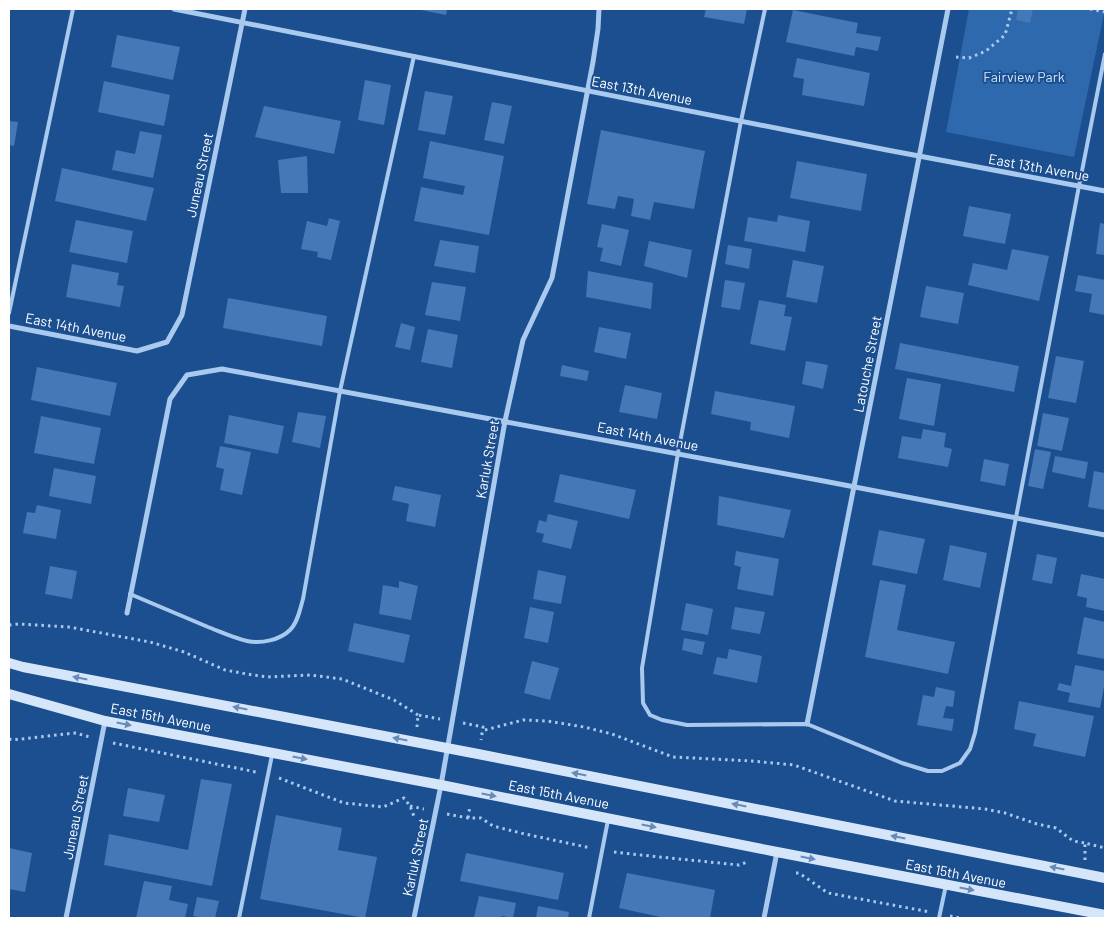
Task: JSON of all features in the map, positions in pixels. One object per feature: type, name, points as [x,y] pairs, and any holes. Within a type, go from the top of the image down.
[{"type":"main road","name":"East 15th Avenue","points":[[9,663],[1105,878]]},
{"type":"main road","name":"East 15th Avenue","points":[[9,694],[105,721],[1105,915]]},
{"type":"street","name":"East 13th Avenue","points":[[174,9],[1105,191]]},
{"type":"street","name":"Juneau Street","points":[[167,342],[182,314],[245,9]]},
{"type":"street","name":"Karluk Street","points":[[414,918],[448,748],[506,421],[524,340],[552,278],[588,91],[598,29],[599,9]]},
{"type":"street","name":"Latouche Street","points":[[807,724],[948,9]]},
{"type":"street","name":"East 14th Avenue","points":[[9,326],[137,351],[167,342]]},
{"type":"street","name":"East 14th Avenue","points":[[130,594],[170,399],[186,375],[222,369],[854,486],[1105,535]]},
{"type":"street","points":[[127,613],[130,594]]},
{"type":"street","name":"Juneau Street","points":[[66,918],[105,721]]},
{"type":"street","points":[[764,918],[777,852]]},
{"type":"lane","points":[[9,313],[73,9]]},
{"type":"lane","points":[[765,9],[741,121],[678,453],[642,668],[643,703],[650,715],[662,720],[687,725],[807,724],[902,764],[928,771],[942,771],[960,763],[970,750],[975,733],[1105,54]]},
{"type":"lane","points":[[130,594],[205,626],[249,642],[268,641],[278,638],[290,630],[298,618],[340,391],[414,56]]},
{"type":"lane","points":[[239,918],[272,753]]},
{"type":"lane","points":[[589,918],[608,818]]},
{"type":"lane","points":[[940,916],[946,885]]},
{"type":"path","points":[[956,57],[969,58],[986,50],[1005,35],[1012,9]]},
{"type":"path","points":[[1090,9],[1105,12]]},
{"type":"path","points":[[9,625],[69,627],[150,642],[184,652],[225,670],[246,674],[268,677],[310,675],[342,679],[394,700],[418,715]]},
{"type":"path","points":[[485,730],[523,720],[547,721],[612,734],[673,757],[794,765],[896,801],[985,809],[1005,813],[1037,824],[1056,828],[1073,841],[1086,843]]},
{"type":"path","points":[[9,739],[75,733]]},
{"type":"path","points":[[799,874],[828,893],[940,916],[960,918]]},
{"type":"green space","name":"Fairview Park","points":[[969,9],[1105,9],[1074,157],[946,132]]},
{"type":"building","points":[[421,9],[447,9],[446,15]]},
{"type":"building","points":[[706,9],[747,9],[744,24],[704,17]]},
{"type":"building","points":[[1018,9],[1033,9],[1030,23],[1016,20]]},
{"type":"building","points":[[793,10],[858,23],[856,33],[881,37],[878,51],[856,47],[854,56],[786,42]]},
{"type":"building","points":[[117,35],[180,47],[173,80],[111,67]]},
{"type":"building","points":[[797,58],[870,73],[864,106],[802,95],[804,79],[793,77]]},
{"type":"building","points":[[365,80],[391,85],[384,125],[358,120]]},
{"type":"building","points":[[104,81],[170,95],[164,126],[98,112]]},
{"type":"building","points":[[425,91],[453,96],[445,135],[418,130]]},
{"type":"building","points":[[492,102],[512,106],[504,144],[484,140]]},
{"type":"building","points":[[264,106],[341,121],[334,154],[255,137]]},
{"type":"building","points":[[9,121],[18,122],[14,146],[9,145]]},
{"type":"building","points":[[601,130],[705,151],[694,209],[654,202],[650,220],[631,216],[634,199],[618,196],[615,209],[587,204]]},
{"type":"building","points":[[140,131],[162,135],[153,178],[112,170],[116,150],[135,154]]},
{"type":"building","points":[[430,141],[504,156],[489,235],[414,221],[421,187],[463,195],[465,186],[423,178]]},
{"type":"building","points":[[307,156],[308,193],[281,193],[278,160]]},
{"type":"building","points":[[797,161],[867,174],[861,211],[790,198]]},
{"type":"building","points":[[62,168],[154,188],[146,221],[55,201]]},
{"type":"building","points":[[969,206],[1011,214],[1005,244],[963,236]]},
{"type":"building","points":[[778,215],[810,221],[805,252],[744,241],[748,217],[777,222]]},
{"type":"building","points":[[329,218],[340,221],[331,260],[317,257],[318,252],[301,249],[307,221],[327,226]]},
{"type":"building","points":[[76,220],[133,231],[127,263],[69,252]]},
{"type":"building","points":[[1100,223],[1105,224],[1105,255],[1096,254]]},
{"type":"building","points":[[602,224],[629,230],[621,266],[600,261],[603,248],[597,247]]},
{"type":"building","points":[[440,240],[479,246],[475,273],[434,266]]},
{"type":"building","points":[[649,241],[692,250],[687,278],[644,266]]},
{"type":"building","points":[[728,245],[752,249],[749,269],[725,264]]},
{"type":"building","points":[[1012,249],[1049,256],[1039,301],[968,285],[973,263],[1007,270]]},
{"type":"building","points":[[793,260],[824,266],[817,303],[786,297]]},
{"type":"building","points":[[72,264],[119,273],[117,285],[124,286],[120,307],[66,297]]},
{"type":"building","points":[[588,271],[653,283],[651,309],[586,297]]},
{"type":"building","points":[[1078,275],[1105,280],[1105,315],[1089,312],[1092,294],[1075,291]]},
{"type":"building","points":[[725,280],[745,283],[740,310],[721,307]]},
{"type":"building","points":[[432,282],[466,287],[460,321],[425,315]]},
{"type":"building","points":[[926,286],[964,293],[958,324],[920,317]]},
{"type":"building","points":[[228,298],[327,316],[322,346],[223,328]]},
{"type":"building","points":[[759,300],[786,305],[784,316],[792,317],[785,351],[750,344]]},
{"type":"building","points":[[401,323],[415,327],[410,350],[395,347]]},
{"type":"building","points":[[599,327],[631,333],[626,359],[594,352]]},
{"type":"building","points":[[428,329],[458,335],[452,368],[421,362]]},
{"type":"building","points":[[900,343],[1019,366],[1014,392],[895,369]]},
{"type":"building","points":[[1056,356],[1084,361],[1076,403],[1048,398]]},
{"type":"building","points":[[806,361],[828,365],[823,389],[802,384]]},
{"type":"building","points":[[562,365],[589,371],[587,381],[560,376]]},
{"type":"building","points":[[37,367],[117,383],[110,416],[31,400]]},
{"type":"building","points":[[907,378],[941,384],[934,426],[899,419]]},
{"type":"building","points":[[625,385],[662,393],[657,419],[619,412]]},
{"type":"building","points":[[715,391],[795,406],[789,438],[750,430],[751,422],[711,414]]},
{"type":"building","points":[[298,412],[326,416],[320,448],[292,442]]},
{"type":"building","points":[[1043,413],[1069,418],[1062,451],[1037,446]]},
{"type":"building","points":[[229,415],[284,426],[278,454],[224,443]]},
{"type":"building","points":[[41,416],[101,428],[94,464],[34,453]]},
{"type":"building","points":[[923,429],[946,433],[944,447],[952,449],[948,467],[898,458],[902,436],[921,439]]},
{"type":"building","points":[[220,446],[251,452],[242,495],[220,490],[224,469],[216,467]]},
{"type":"building","points":[[1035,449],[1051,452],[1043,489],[1028,486]]},
{"type":"building","points":[[1055,456],[1088,462],[1085,479],[1052,472]]},
{"type":"building","points":[[984,459],[1009,464],[1005,486],[980,481]]},
{"type":"building","points":[[54,468],[96,476],[91,504],[49,496]]},
{"type":"building","points":[[1094,471],[1105,473],[1105,510],[1088,507]]},
{"type":"building","points":[[560,474],[636,490],[629,519],[554,502]]},
{"type":"building","points":[[395,486],[441,495],[435,527],[406,521],[409,504],[392,500]]},
{"type":"building","points":[[719,496],[791,510],[784,538],[717,525]]},
{"type":"building","points":[[37,505],[61,510],[56,539],[23,533],[27,512],[35,513]]},
{"type":"building","points":[[548,514],[578,521],[571,549],[542,542],[544,534],[536,532],[539,520],[546,522]]},
{"type":"building","points":[[879,530],[925,539],[917,574],[872,565]]},
{"type":"building","points":[[950,545],[987,553],[980,588],[943,580]]},
{"type":"building","points":[[736,551],[779,559],[773,596],[737,589],[741,567],[734,565]]},
{"type":"building","points":[[1037,554],[1057,558],[1052,584],[1032,580]]},
{"type":"building","points":[[50,566],[77,571],[72,599],[45,594]]},
{"type":"building","points":[[538,570],[566,576],[561,604],[533,599]]},
{"type":"building","points":[[1081,574],[1105,579],[1105,611],[1086,607],[1087,598],[1077,596]]},
{"type":"building","points":[[880,580],[906,585],[897,630],[955,642],[948,674],[865,657]]},
{"type":"building","points":[[399,581],[418,586],[411,620],[379,614],[383,585],[399,588]]},
{"type":"building","points":[[686,603],[713,609],[708,635],[681,630]]},
{"type":"building","points":[[530,607],[554,612],[548,643],[524,638]]},
{"type":"building","points":[[735,607],[765,612],[760,634],[731,629]]},
{"type":"building","points":[[1084,617],[1105,622],[1105,659],[1077,654]]},
{"type":"building","points":[[354,623],[410,635],[404,663],[348,651]]},
{"type":"building","points":[[684,638],[705,642],[702,655],[682,650]]},
{"type":"building","points":[[729,649],[762,656],[757,683],[713,674],[717,657],[727,659]]},
{"type":"building","points":[[532,661],[559,668],[550,700],[524,693]]},
{"type":"building","points":[[1075,665],[1105,671],[1100,708],[1068,702],[1070,693],[1057,690],[1059,683],[1071,686]]},
{"type":"building","points":[[936,687],[955,691],[953,707],[946,706],[943,718],[954,719],[952,731],[917,725],[923,695],[934,697]]},
{"type":"building","points":[[1019,701],[1094,716],[1085,757],[1033,746],[1036,734],[1014,729]]},
{"type":"building","points":[[201,779],[232,784],[212,886],[104,865],[109,834],[188,850]]},
{"type":"building","points":[[128,788],[165,795],[159,822],[123,816]]},
{"type":"building","points":[[276,815],[342,828],[338,850],[377,857],[365,918],[260,899]]},
{"type":"building","points":[[9,848],[32,853],[25,892],[9,889]]},
{"type":"building","points":[[466,853],[564,873],[558,900],[460,881]]},
{"type":"building","points":[[627,873],[715,890],[710,918],[665,918],[619,908]]},
{"type":"building","points":[[144,881],[172,886],[169,900],[188,904],[185,918],[136,918]]},
{"type":"building","points":[[479,896],[516,903],[513,918],[502,916],[501,918],[474,917]]},
{"type":"building","points":[[197,897],[219,901],[215,918],[193,916]]},
{"type":"building","points":[[538,906],[569,912],[568,918],[536,918]]}]
